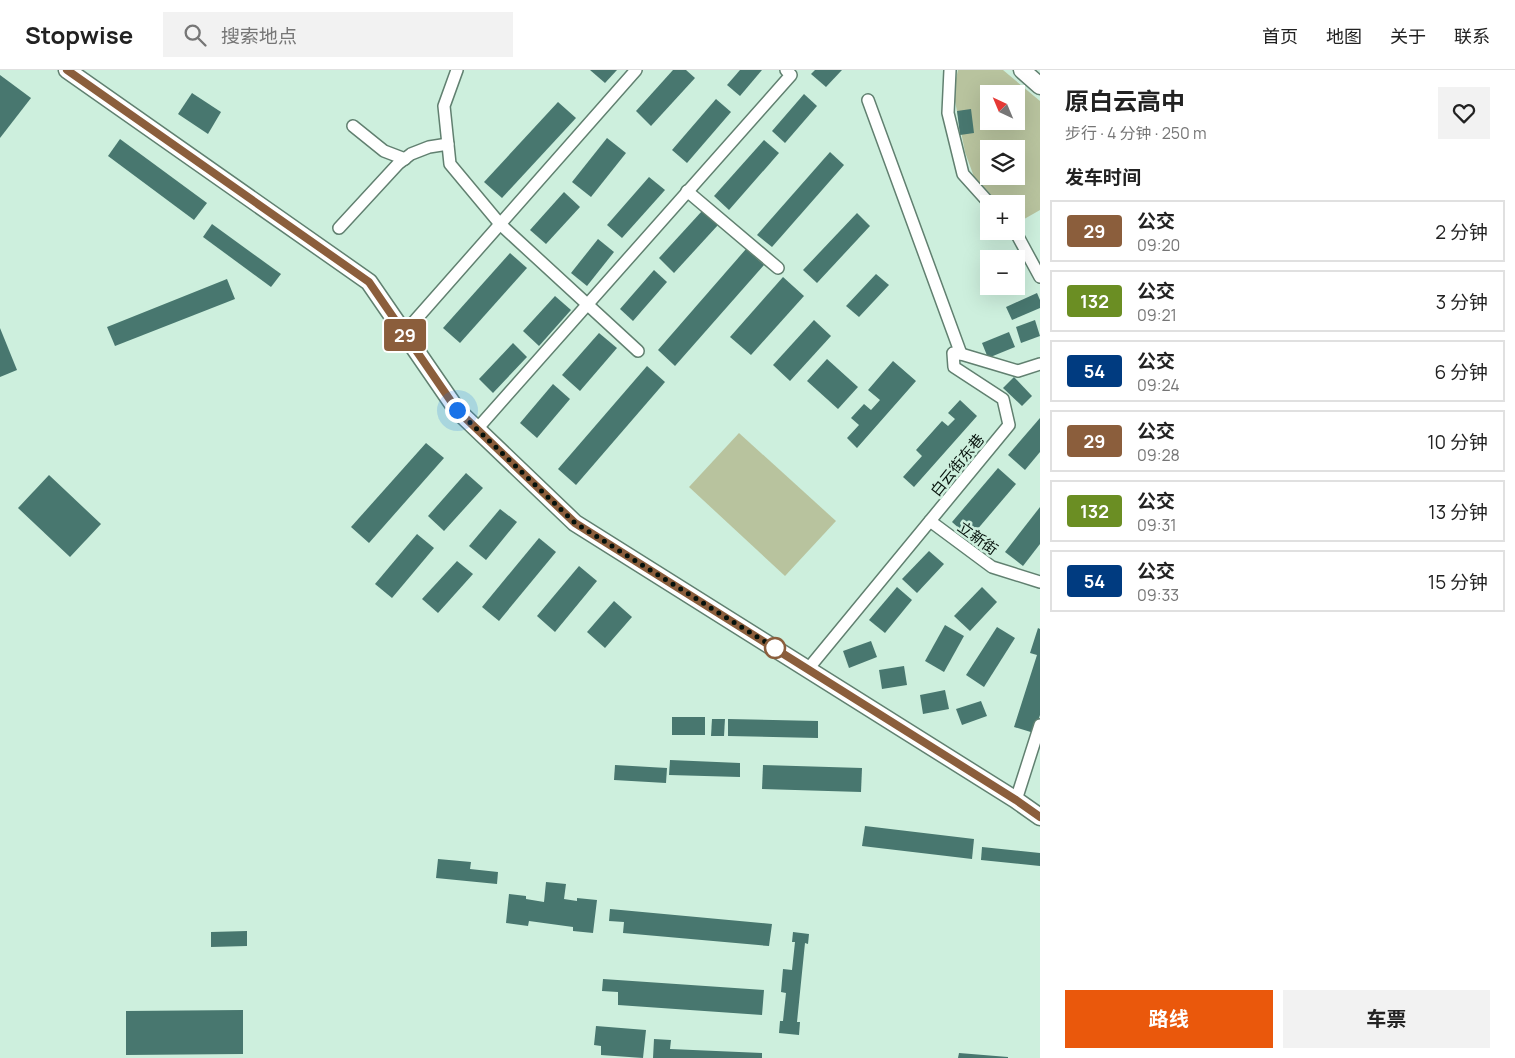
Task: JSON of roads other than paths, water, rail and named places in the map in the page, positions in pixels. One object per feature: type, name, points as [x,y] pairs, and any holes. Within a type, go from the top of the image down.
[{"type":"main road","points":[[67,70],[369,282],[457,410],[575,523],[1016,800],[1040,817]]},
{"type":"main road","points":[[1022,70],[1040,86]]},
{"type":"street","points":[[457,70],[444,106],[450,164],[500,224],[638,351]]},
{"type":"street","points":[[404,333],[636,70]]},
{"type":"street","points":[[950,70],[948,114],[963,174],[982,195]]},
{"type":"street","points":[[477,429],[790,72]]},
{"type":"street","points":[[868,100],[960,354],[1018,371],[1040,364]]},
{"type":"street","points":[[353,126],[384,151],[405,159]]},
{"type":"street","points":[[339,228],[398,164],[411,154],[429,147],[448,144]]},
{"type":"street","points":[[687,191],[778,268]]},
{"type":"street","points":[[1020,240],[1040,277]]},
{"type":"street","name":"白云街东巷","points":[[808,669],[1009,425],[1003,399],[954,366],[953,353],[960,354]]},
{"type":"street","name":"立新街","points":[[930,521],[992,568],[1040,582]]},
{"type":"street","points":[[1016,800],[1040,725]]}]
